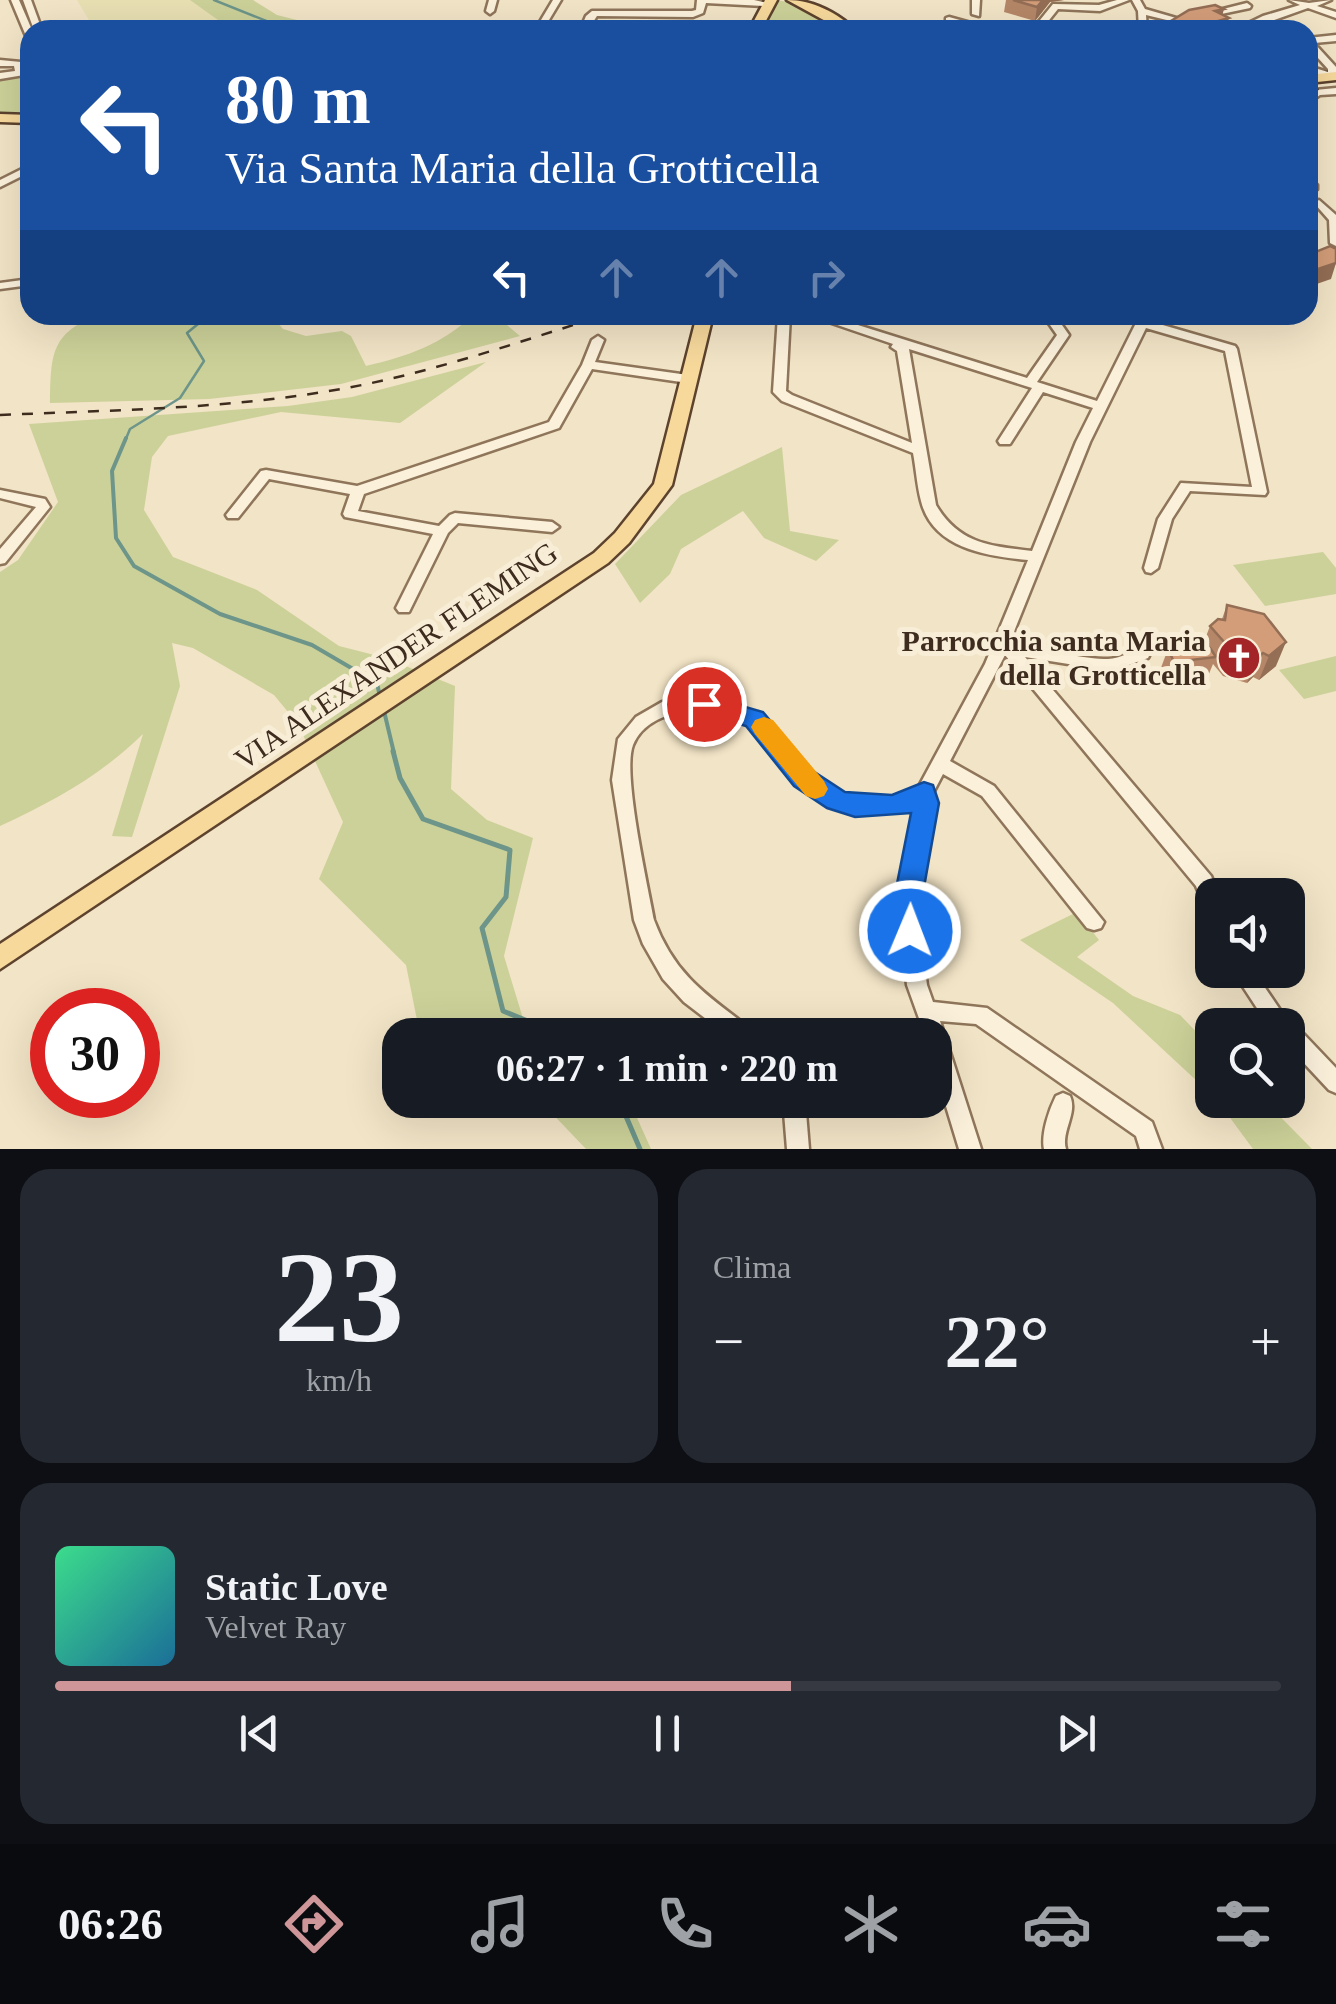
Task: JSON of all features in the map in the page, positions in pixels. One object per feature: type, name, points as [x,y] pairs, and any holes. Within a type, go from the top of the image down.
[{"type":"main road","points":[[793,0],[836,20]]},
{"type":"main road","name":"VIA ALEXANDER FLEMING","points":[[0,958],[559,588],[622,538],[663,485],[702,325]]},
{"type":"street","points":[[490,11],[494,0]]},
{"type":"street","points":[[588,20],[595,13],[693,14],[700,11],[702,0],[766,3]]},
{"type":"street","points":[[976,0],[976,14]]},
{"type":"street","points":[[1045,20],[1056,6],[1068,3],[1100,8],[1126,0]]},
{"type":"street","points":[[1136,0],[1142,20]]},
{"type":"street","points":[[1293,0],[1336,15]]},
{"type":"street","points":[[1274,20],[1325,1],[1336,5]]},
{"type":"street","points":[[1142,11],[1178,20],[1244,3],[1270,20]]},
{"type":"street","points":[[1318,56],[1333,69],[1335,86]]},
{"type":"street","points":[[1320,203],[1334,219],[1336,243]]},
{"type":"street","points":[[1322,255],[1336,251]]},
{"type":"street","points":[[0,286],[20,285]]},
{"type":"street","points":[[15,286],[20,291]]},
{"type":"street","points":[[781,325],[779,392],[921,450]]},
{"type":"street","points":[[844,325],[898,346],[1101,406]]},
{"type":"street","points":[[1005,441],[1063,335],[1056,325]]},
{"type":"street","points":[[720,1018],[691,996],[670,973],[644,920],[622,780],[624,744],[632,731],[656,710],[686,703],[727,708],[754,719],[803,778],[836,800],[855,806],[892,806],[924,793],[942,765],[1002,641],[1101,406],[1141,325]]},
{"type":"street","points":[[1151,568],[1165,519],[1186,486],[1260,492],[1230,350],[1161,325]]},
{"type":"street","points":[[233,515],[266,474],[358,491],[554,424],[598,340]]},
{"type":"street","points":[[898,346],[904,360],[929,506],[936,522],[966,546],[1036,556]]},
{"type":"street","points":[[904,360],[926,352]]},
{"type":"street","points":[[588,365],[688,379]]},
{"type":"street","points":[[358,491],[350,514],[442,531]]},
{"type":"street","points":[[0,494],[40,502],[43,507],[0,559]]},
{"type":"street","points":[[404,608],[442,531],[455,518],[552,527]]},
{"type":"street","points":[[1002,641],[1026,652],[1112,664],[1142,654]]},
{"type":"street","points":[[1002,641],[1201,878]]},
{"type":"street","points":[[942,765],[988,791],[1094,922]]},
{"type":"street","points":[[924,793],[926,803],[907,904],[918,985],[929,1018]]},
{"type":"street","points":[[927,1011],[980,1015],[1144,1129],[1152,1149]]},
{"type":"street","points":[[1305,1050],[1336,1082]]},
{"type":"street","points":[[952,1091],[970,1149]]},
{"type":"street","points":[[1055,1149],[1052,1142],[1063,1103]]},
{"type":"street","points":[[795,1118],[798,1149]]},
{"type":"shaded area","points":[[77,0],[190,0],[219,20],[89,20]]},
{"type":"green space","points":[[190,0],[253,0],[277,15],[297,20],[218,20]]},
{"type":"green space","points":[[776,0],[801,4],[831,20],[767,20]]},
{"type":"green space","points":[[20,77],[20,116],[0,115],[0,81]]},
{"type":"green space","points":[[78,325],[280,325],[306,336],[342,331],[351,336],[366,366],[423,348],[460,325],[507,325],[520,336],[341,384],[209,399],[50,403],[56,348]]},
{"type":"green space","points":[[486,362],[400,423],[281,412],[168,436],[152,457],[144,510],[173,557],[257,590],[339,646],[386,658],[455,686],[451,789],[487,820],[533,838],[504,956],[523,1018],[417,1018],[406,965],[319,879],[343,822],[298,724],[274,695],[193,648],[172,643],[180,686],[132,837],[112,836],[143,734],[76,786],[0,826],[0,572],[18,560],[58,502],[29,424],[288,406],[352,397]]},
{"type":"green space","points":[[782,447],[790,531],[839,540],[816,561],[764,538],[743,511],[681,549],[670,574],[640,603],[615,564],[681,495]]},
{"type":"green space","points":[[1323,552],[1336,568],[1336,594],[1265,606],[1233,565]]},
{"type":"green space","points":[[1336,656],[1336,691],[1304,699],[1279,670]]},
{"type":"green space","points":[[1077,912],[1099,940],[1077,957],[1133,996],[1180,1015],[1195,1030],[1195,1079],[1113,1003],[1020,940]]},
{"type":"green space","points":[[556,1118],[637,1118],[651,1149],[586,1149]]},
{"type":"green space","points":[[1230,1118],[1282,1118],[1312,1149],[1253,1149]]},
{"type":"building","points":[[1013,0],[1043,0],[1037,7]]},
{"type":"building","points":[[1215,5],[1224,9],[1215,11],[1229,18],[1172,20],[1189,10]]},
{"type":"building","points":[[1330,246],[1336,249],[1336,263],[1318,269],[1318,251]]},
{"type":"building","points":[[1227,605],[1264,614],[1286,642],[1269,656],[1263,653],[1257,658],[1233,652],[1210,626],[1218,619],[1225,620]]},
{"type":"building","points":[[1210,648],[1216,657],[1174,662],[1168,649]]},
{"type":"waterway","points":[[214,0],[264,20]]},
{"type":"waterway","points":[[125,441],[130,429],[180,398],[204,361],[187,333],[197,325]]},
{"type":"waterway","points":[[126,438],[112,471],[116,538],[134,566],[220,614],[312,645],[377,683],[380,697]]},
{"type":"waterway","points":[[384,711],[394,753]]},
{"type":"waterway","points":[[393,751],[400,778],[423,819],[510,850],[506,897],[482,928],[503,1011],[520,1018]]},
{"type":"waterway","points":[[627,1118],[640,1149]]},
{"type":"railway","points":[[1318,89],[1325,87]]},
{"type":"railway","points":[[0,415],[214,405],[299,396],[441,366],[573,325]]},
{"type":"slow traffic","points":[[764,727],[815,789]]},
{"type":"place","name":"Parrocchia santa Maria della Grotticella","points":[[1239,658]]},
{"type":"route","points":[[704,704],[742,712],[754,719],[803,778],[836,800],[855,806],[892,806],[924,793],[926,803],[907,904],[910,931]]}]
